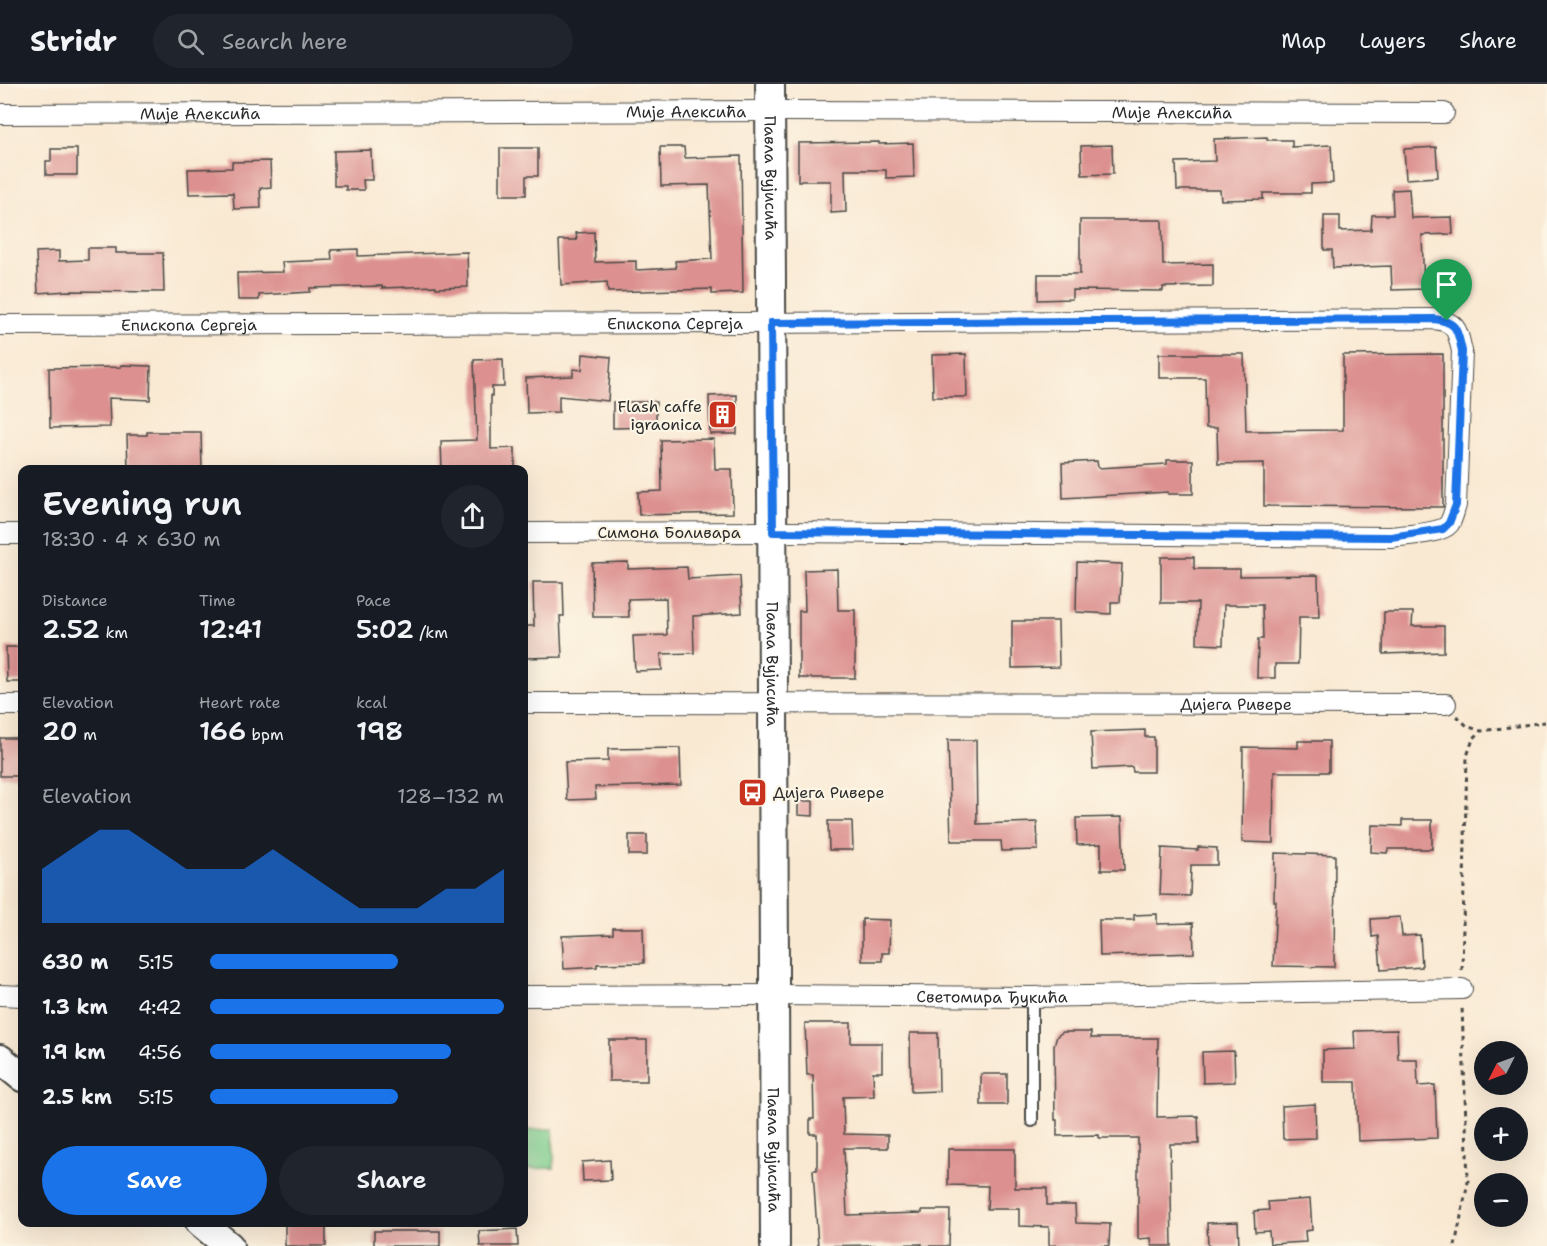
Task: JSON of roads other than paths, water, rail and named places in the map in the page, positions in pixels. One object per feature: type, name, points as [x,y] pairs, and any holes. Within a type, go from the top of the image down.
[{"type":"street","name":"Мије Алексића","points":[[0,114],[770,98],[1444,113]]},
{"type":"street","name":"Павла Вујисића","points":[[770,98],[773,532],[772,995],[775,1246]]},
{"type":"street","name":"Епископа Сергеја","points":[[0,325],[1434,319],[1447,321],[1456,328]]},
{"type":"street","name":"Симона Боливара","points":[[528,533],[773,532],[1391,537],[1443,529],[1453,516],[1456,505],[1462,351],[1456,328]]},
{"type":"street","points":[[0,534],[18,534]]},
{"type":"street","name":"Дијега Ривере","points":[[528,703],[1446,704]]},
{"type":"street","points":[[0,705],[18,705]]},
{"type":"street","name":"Светомира Ђукића","points":[[528,996],[1032,997],[1462,989]]},
{"type":"street","points":[[0,995],[18,996]]},
{"type":"street","points":[[0,1059],[18,1074]]},
{"type":"street","points":[[206,1227],[229,1246]]},
{"type":"lane","points":[[1032,997],[1032,1121]]},
{"type":"place","name":"Flash caffe igraonica","points":[[723,415]]},
{"type":"place","name":"Дијега Ривере","points":[[752,792]]}]
